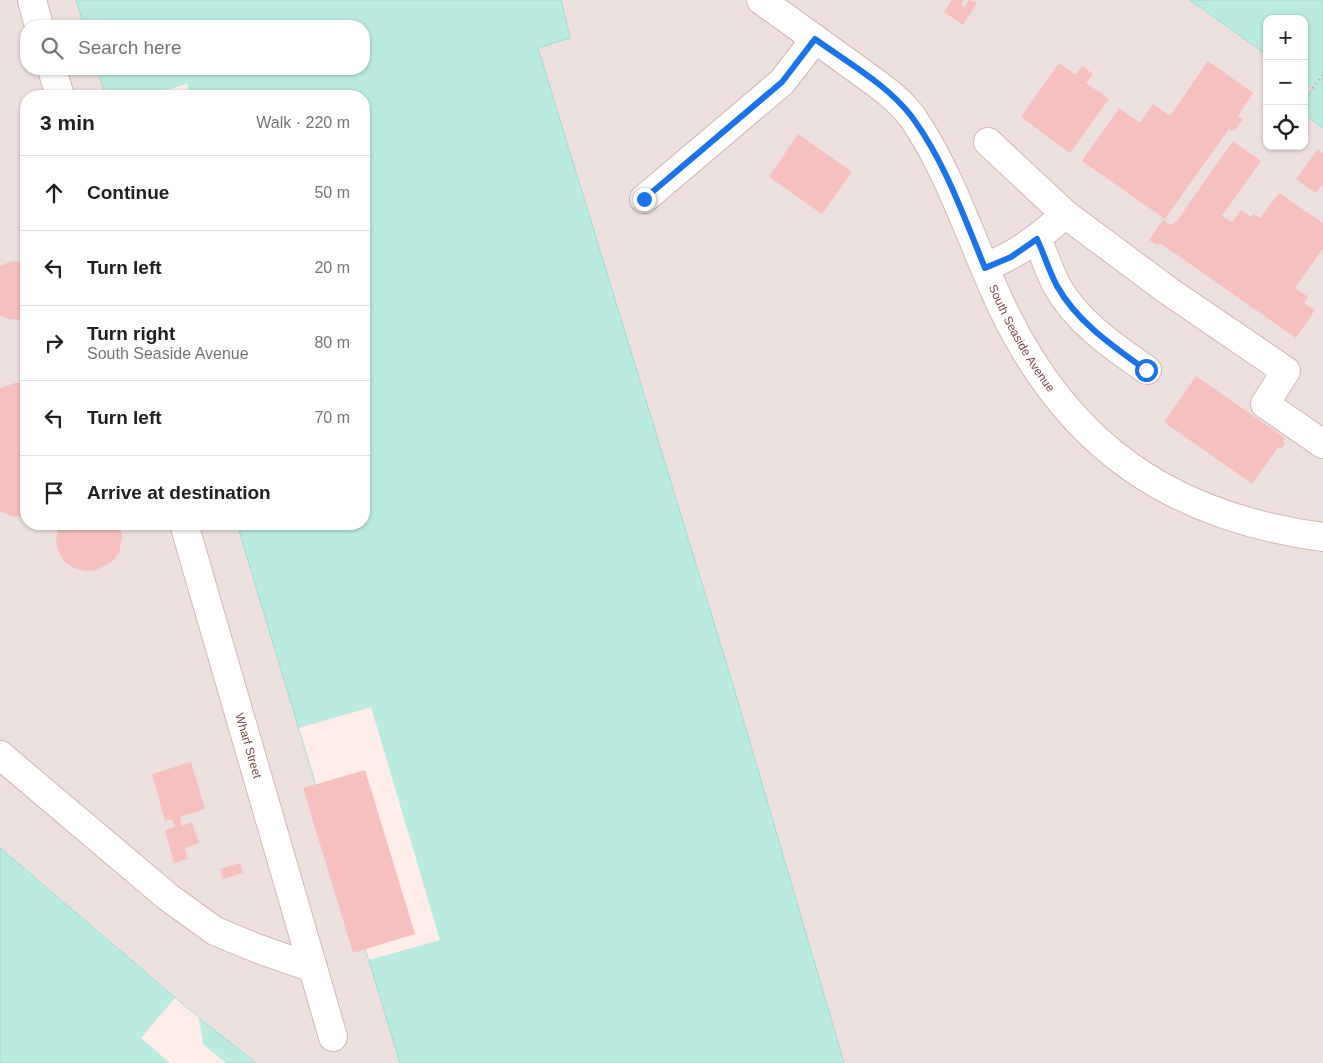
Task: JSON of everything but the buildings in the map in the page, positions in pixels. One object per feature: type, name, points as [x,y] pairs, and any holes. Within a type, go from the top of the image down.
[{"type":"street","points":[[32,0],[37,20]]},
{"type":"street","name":"South Seaside Avenue","points":[[761,0],[884,89],[912,116],[951,187],[1004,311],[1033,365],[1064,408],[1084,430],[1135,471],[1164,487],[1227,516],[1275,529],[1323,537]]},
{"type":"street","points":[[644,199],[782,82],[815,39]]},
{"type":"street","points":[[54,75],[58,90]]},
{"type":"street","points":[[988,142],[1065,214],[1170,292],[1286,371],[1265,404],[1323,444]]},
{"type":"street","points":[[985,268],[1011,257],[1037,239],[1065,214]]},
{"type":"street","points":[[1037,239],[1057,286],[1084,321],[1112,346],[1146,370]]},
{"type":"street","name":"Wharf Street","points":[[186,530],[333,1038]]},
{"type":"street","points":[[0,755],[168,896],[215,931],[313,968]]},
{"type":"path","points":[[1313,88],[1323,75]]},
{"type":"shaded area","points":[[0,0],[1323,0],[1323,1063],[0,1063]]},
{"type":"water","points":[[76,0],[561,0],[570,38],[538,48],[736,695],[844,1063],[400,1063],[239,530],[370,530],[370,90],[104,90],[99,75],[370,75],[370,20],[82,20]]},
{"type":"water","points":[[1190,0],[1323,0],[1323,128],[1308,117],[1308,95],[1313,88],[1308,85],[1308,15],[1263,15],[1263,52]]},
{"type":"water","points":[[0,848],[199,1018],[256,1063],[0,1063]]},
{"type":"pier","points":[[187,84],[188,90],[166,90]]},
{"type":"pier","points":[[371,707],[440,940],[369,960],[299,728]]},
{"type":"pier","points":[[175,998],[199,1018],[203,1044],[226,1063],[170,1063],[141,1038]]},
{"type":"route","points":[[644,199],[782,82],[815,39],[884,89],[912,116],[951,187],[985,268],[1011,257],[1037,239],[1057,286],[1084,321],[1112,346],[1146,370]]}]
